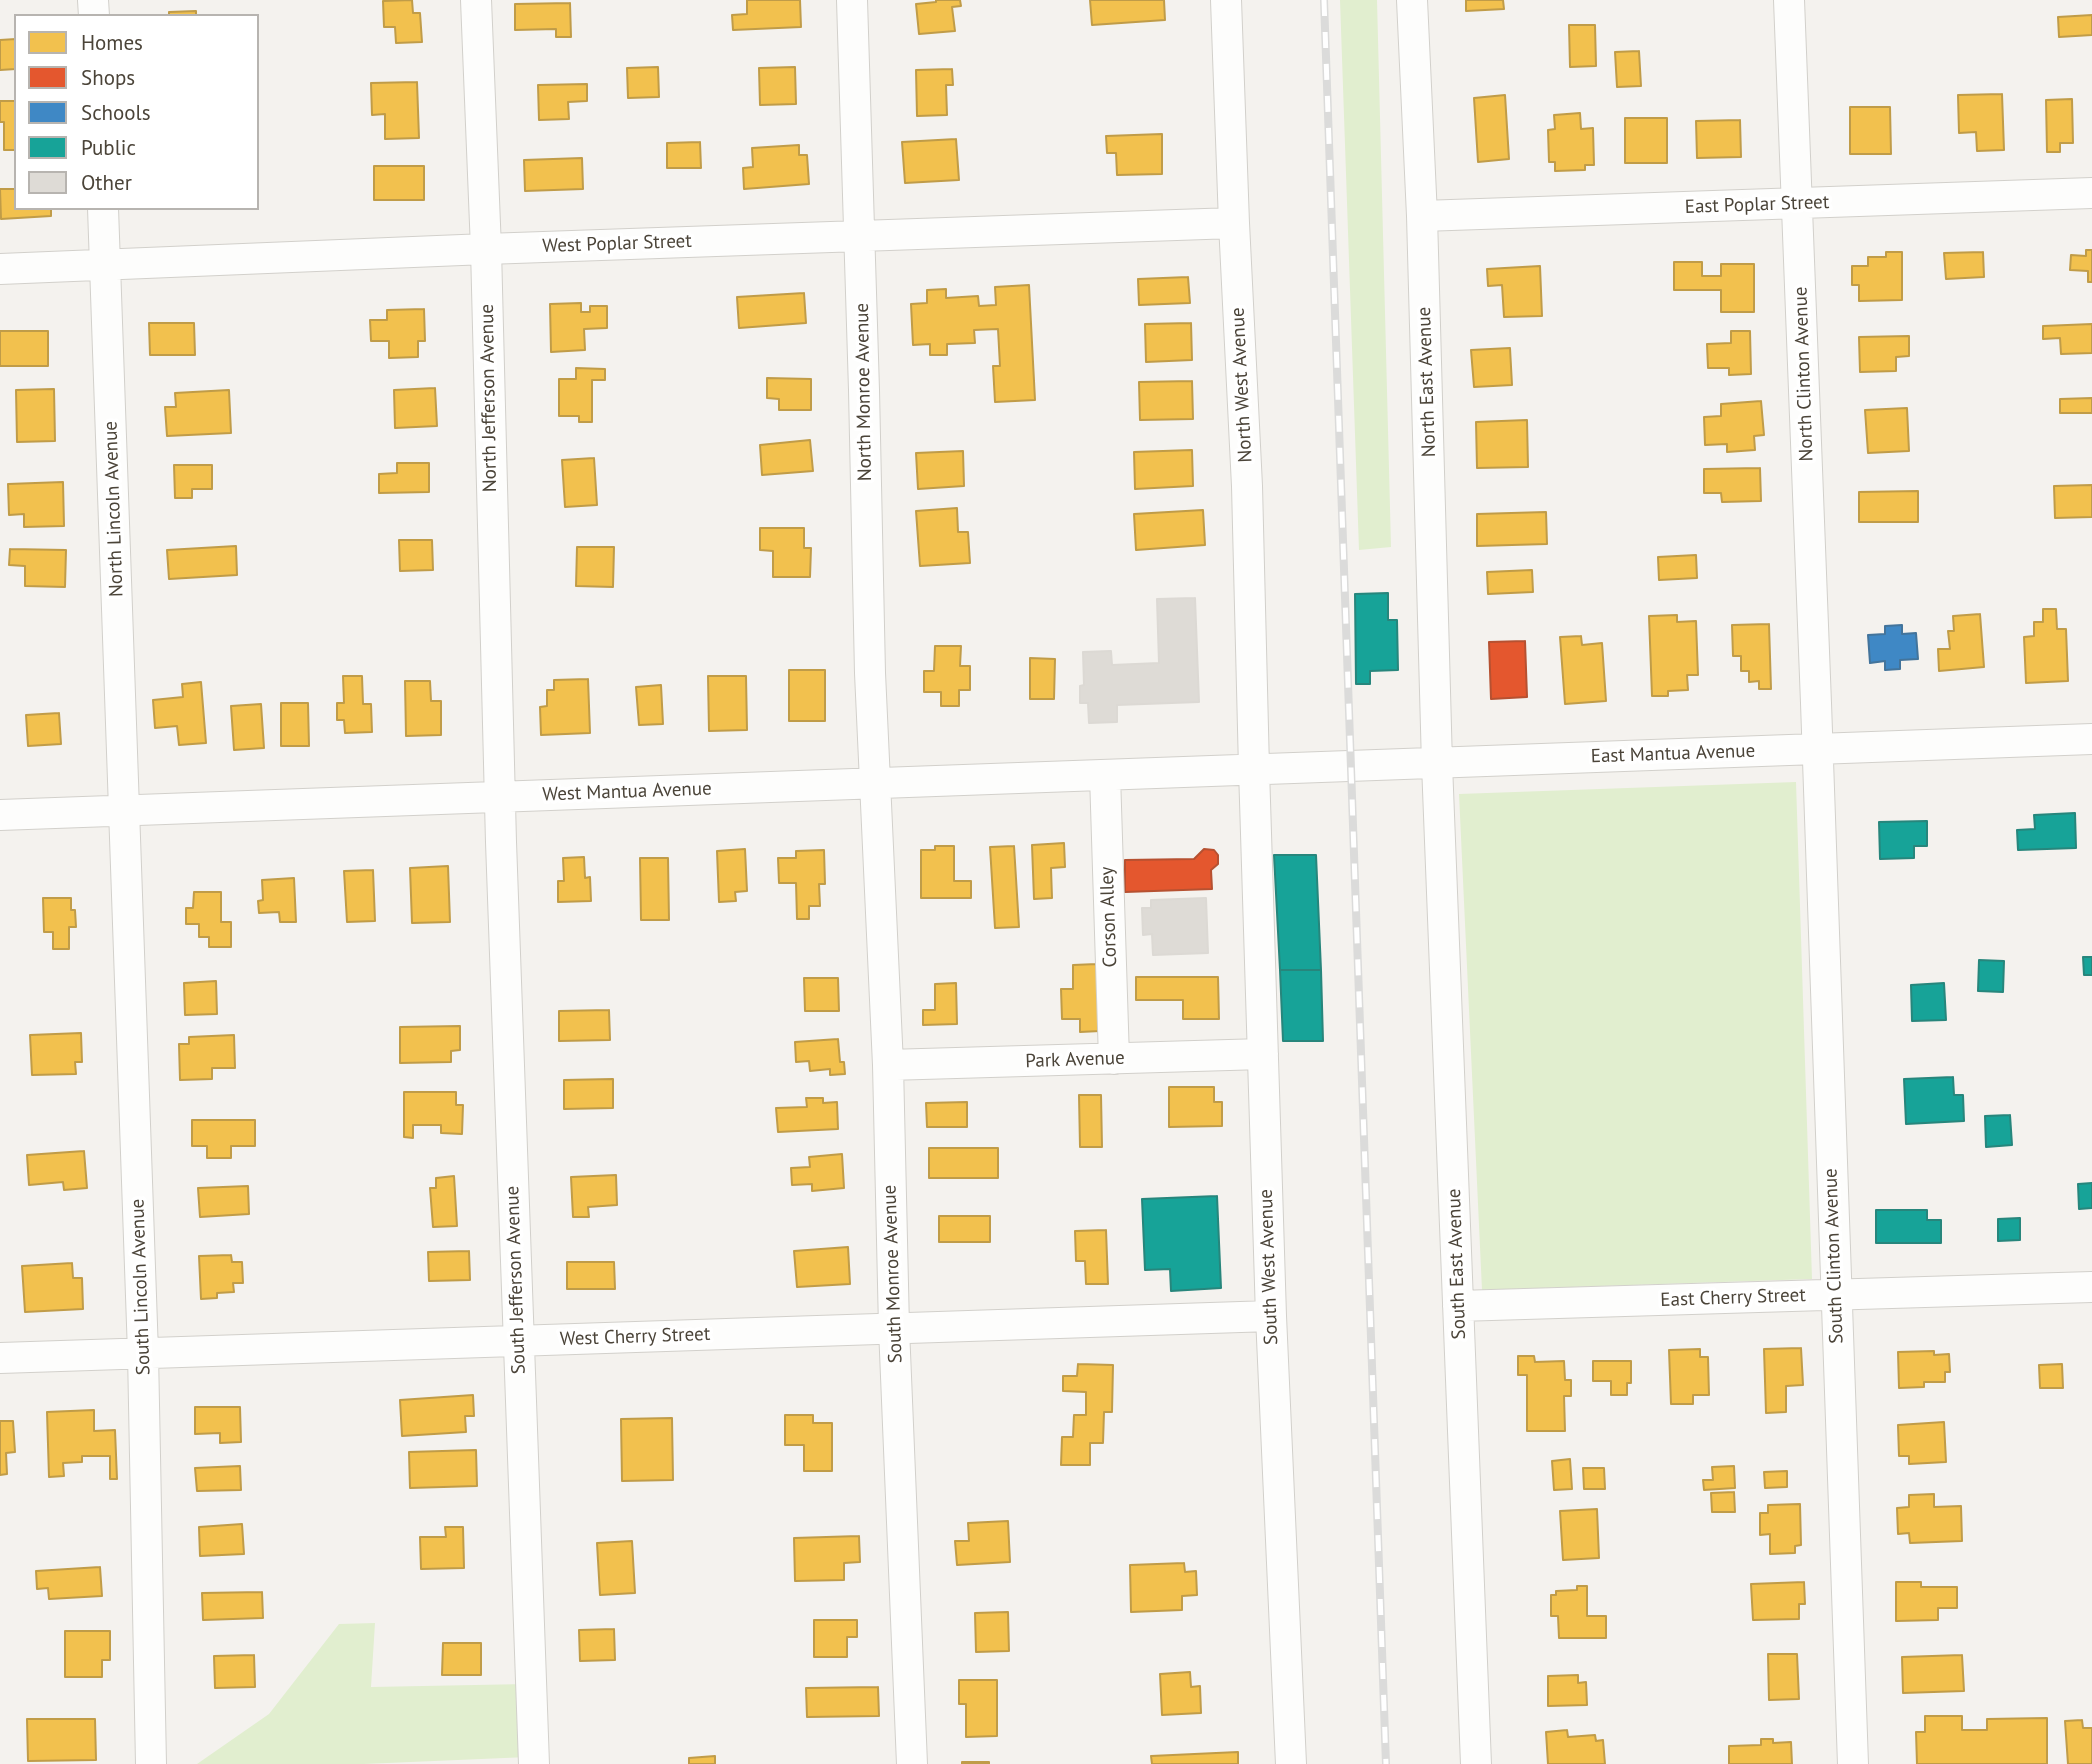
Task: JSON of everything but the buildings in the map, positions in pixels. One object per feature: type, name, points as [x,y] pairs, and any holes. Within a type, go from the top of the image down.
[{"type":"street","name":"North Jefferson Avenue","points":[[476,0],[486,248],[499,797]]},
{"type":"street","name":"North Monroe Avenue","points":[[852,0],[875,783]]},
{"type":"street","name":"North West Avenue","points":[[1226,0],[1247,486],[1254,769]]},
{"type":"street","name":"North East Avenue","points":[[1412,0],[1422,216],[1437,764]]},
{"type":"street","name":"North Clinton Avenue","points":[[1789,0],[1818,748]]},
{"type":"street","name":"East Poplar Street","points":[[1422,216],[2092,192]]},
{"type":"street","name":"North Lincoln Avenue","points":[[103,210],[125,810]]},
{"type":"street","name":"West Poplar Street","points":[[0,269],[486,248],[1234,223]]},
{"type":"street","name":"East Mantua Avenue","points":[[1254,769],[2092,739]]},
{"type":"street","name":"South Clinton Avenue","points":[[1818,748],[1853,1764]]},
{"type":"street","name":"South East Avenue","points":[[1437,764],[1476,1764]]},
{"type":"street","name":"West Mantua Avenue","points":[[0,815],[1254,769]]},
{"type":"street","name":"South West Avenue","points":[[1254,769],[1271,1316],[1290,1764]]},
{"type":"street","name":"Corson Alley","points":[[1105,775],[1114,1059]]},
{"type":"street","name":"South Monroe Avenue","points":[[875,783],[888,1065],[894,1328],[912,1764]]},
{"type":"street","name":"South Jefferson Avenue","points":[[499,797],[534,1764]]},
{"type":"street","name":"South Lincoln Avenue","points":[[125,810],[143,1353],[152,1764]]},
{"type":"street","name":"Park Avenue","points":[[888,1065],[1263,1054]]},
{"type":"street","name":"East Cherry Street","points":[[1458,1306],[2092,1287]]},
{"type":"street","name":"West Cherry Street","points":[[0,1358],[1271,1316]]},
{"type":"green space","points":[[1340,0],[1377,0],[1391,547],[1359,550]]},
{"type":"green space","points":[[1796,782],[1812,1279],[1482,1290],[1459,794]]},
{"type":"green space","points":[[375,1623],[371,1687],[527,1684],[528,1757],[364,1764],[197,1764],[269,1714],[339,1624]]},
{"type":"railway","points":[[1324,0],[1386,1764]]}]
